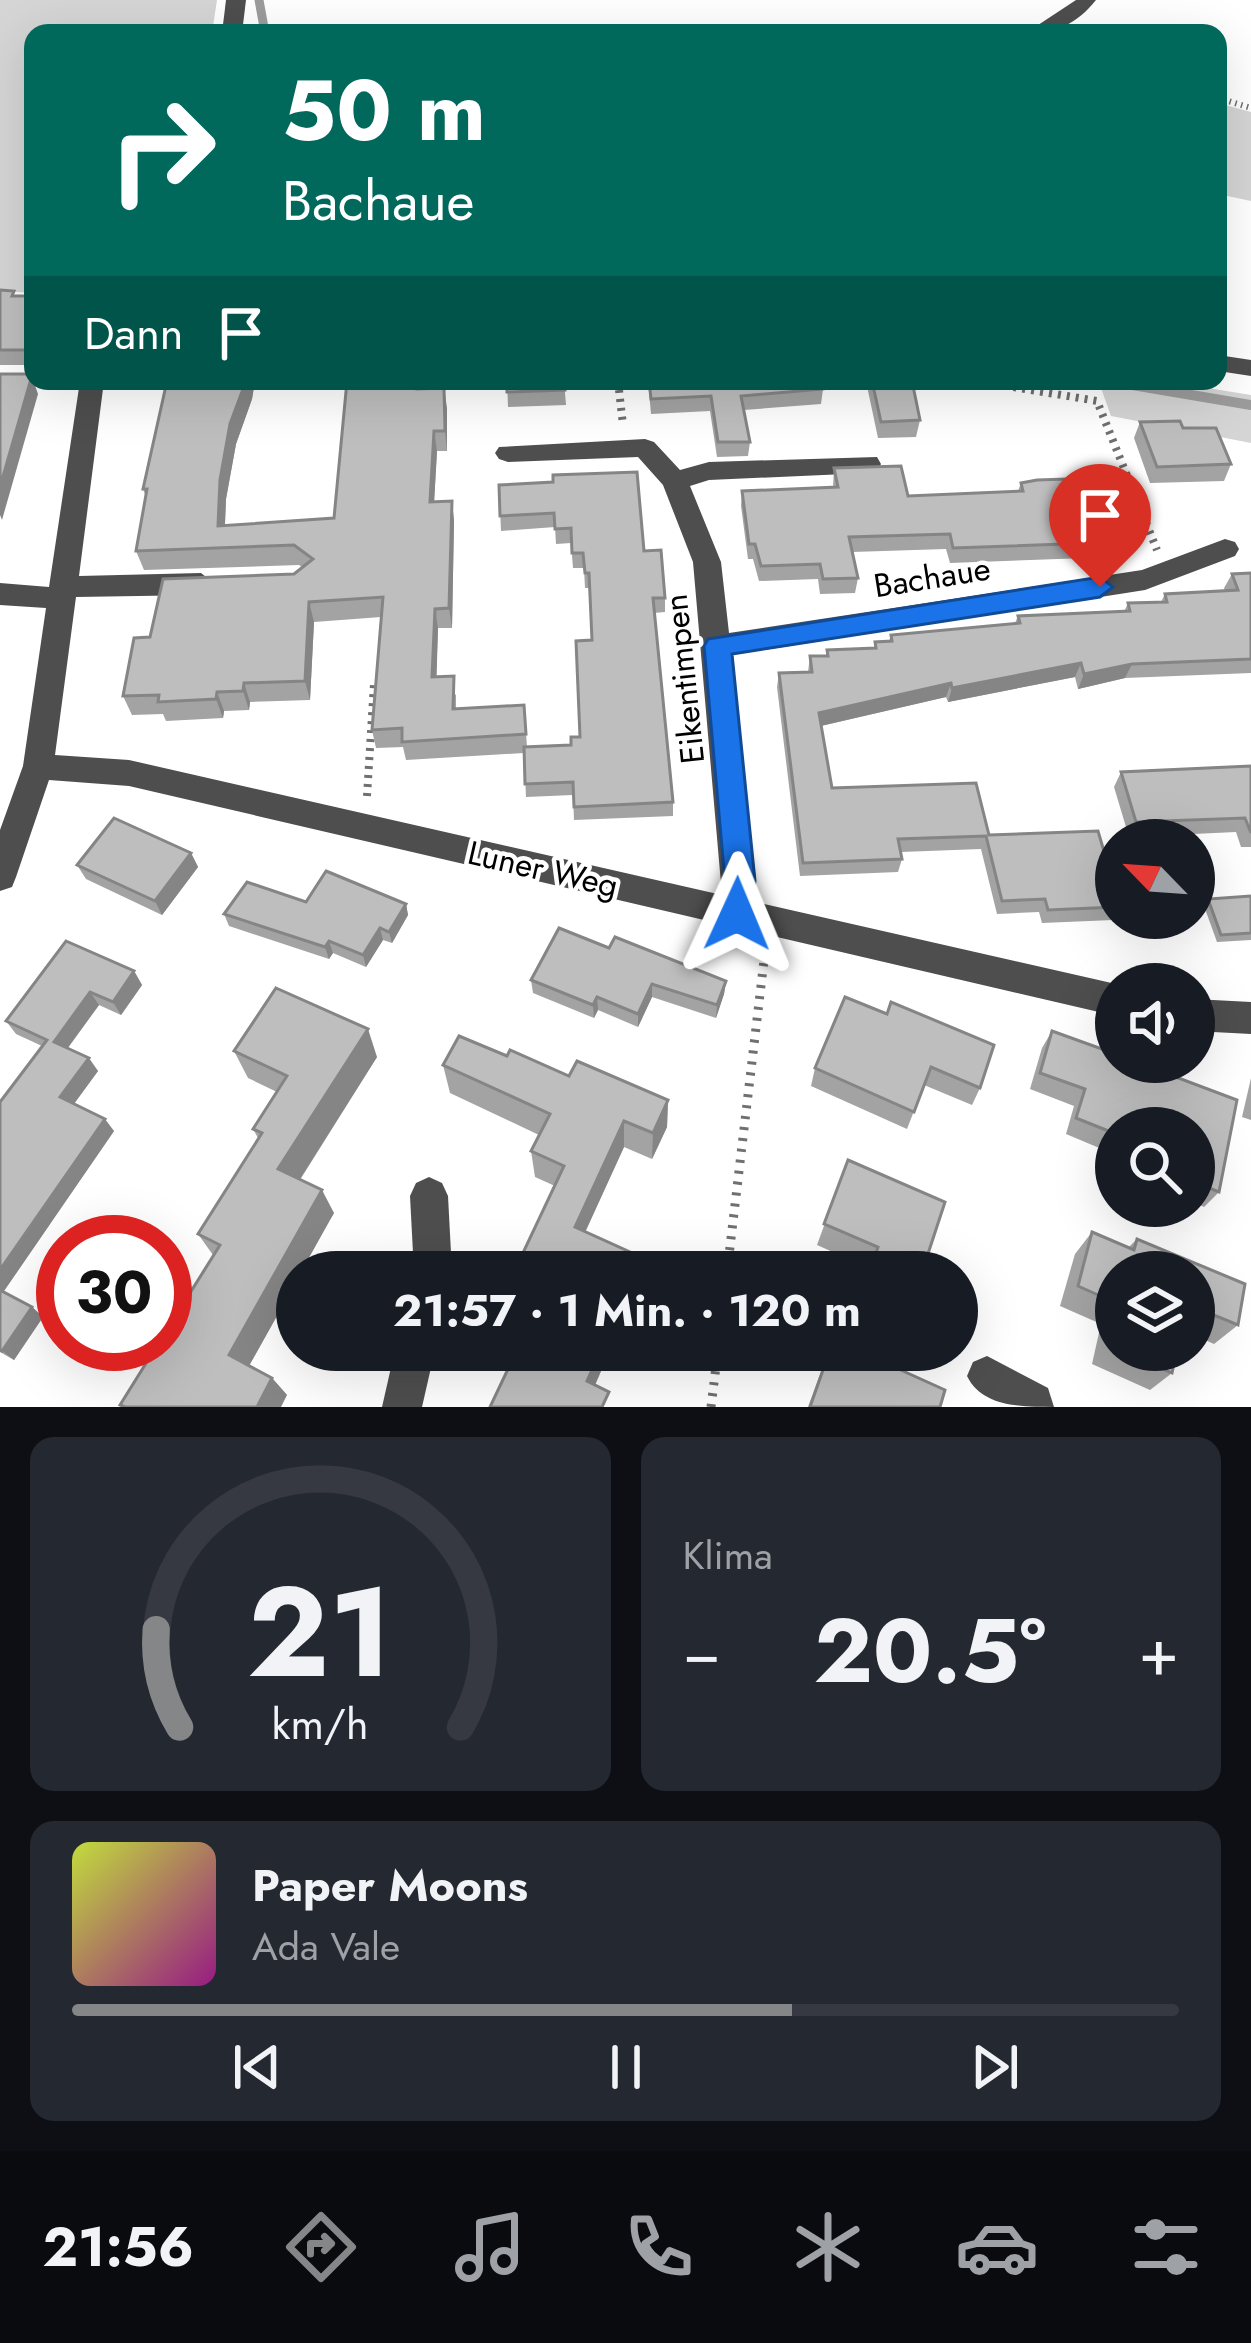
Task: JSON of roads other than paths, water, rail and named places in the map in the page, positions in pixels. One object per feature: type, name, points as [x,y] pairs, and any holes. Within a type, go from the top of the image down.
[{"type":"street","points":[[1054,24],[1074,14],[1086,0]]},
{"type":"street","points":[[0,877],[38,766],[90,390]]},
{"type":"street","points":[[508,453],[645,448],[675,481],[709,471],[868,464]]},
{"type":"street","name":"Eikentimpen","points":[[675,481],[707,562],[740,881],[753,917]]},
{"type":"street","name":"Bachaue","points":[[718,646],[1145,580],[1225,549]]},
{"type":"street","points":[[0,594],[227,583]]},
{"type":"street","name":"Luner Weg","points":[[38,766],[129,773],[1095,995]]},
{"type":"street","points":[[1215,1016],[1251,1018]]},
{"type":"street","points":[[430,1196],[432,1251]]},
{"type":"street","points":[[402,1407],[411,1371]]},
{"type":"street","points":[[987,1376],[1034,1402],[1034,1407]]},
{"type":"waterway","points":[[259,0],[263,24]]},
{"type":"waterway","points":[[1162,390],[1251,405]]}]
